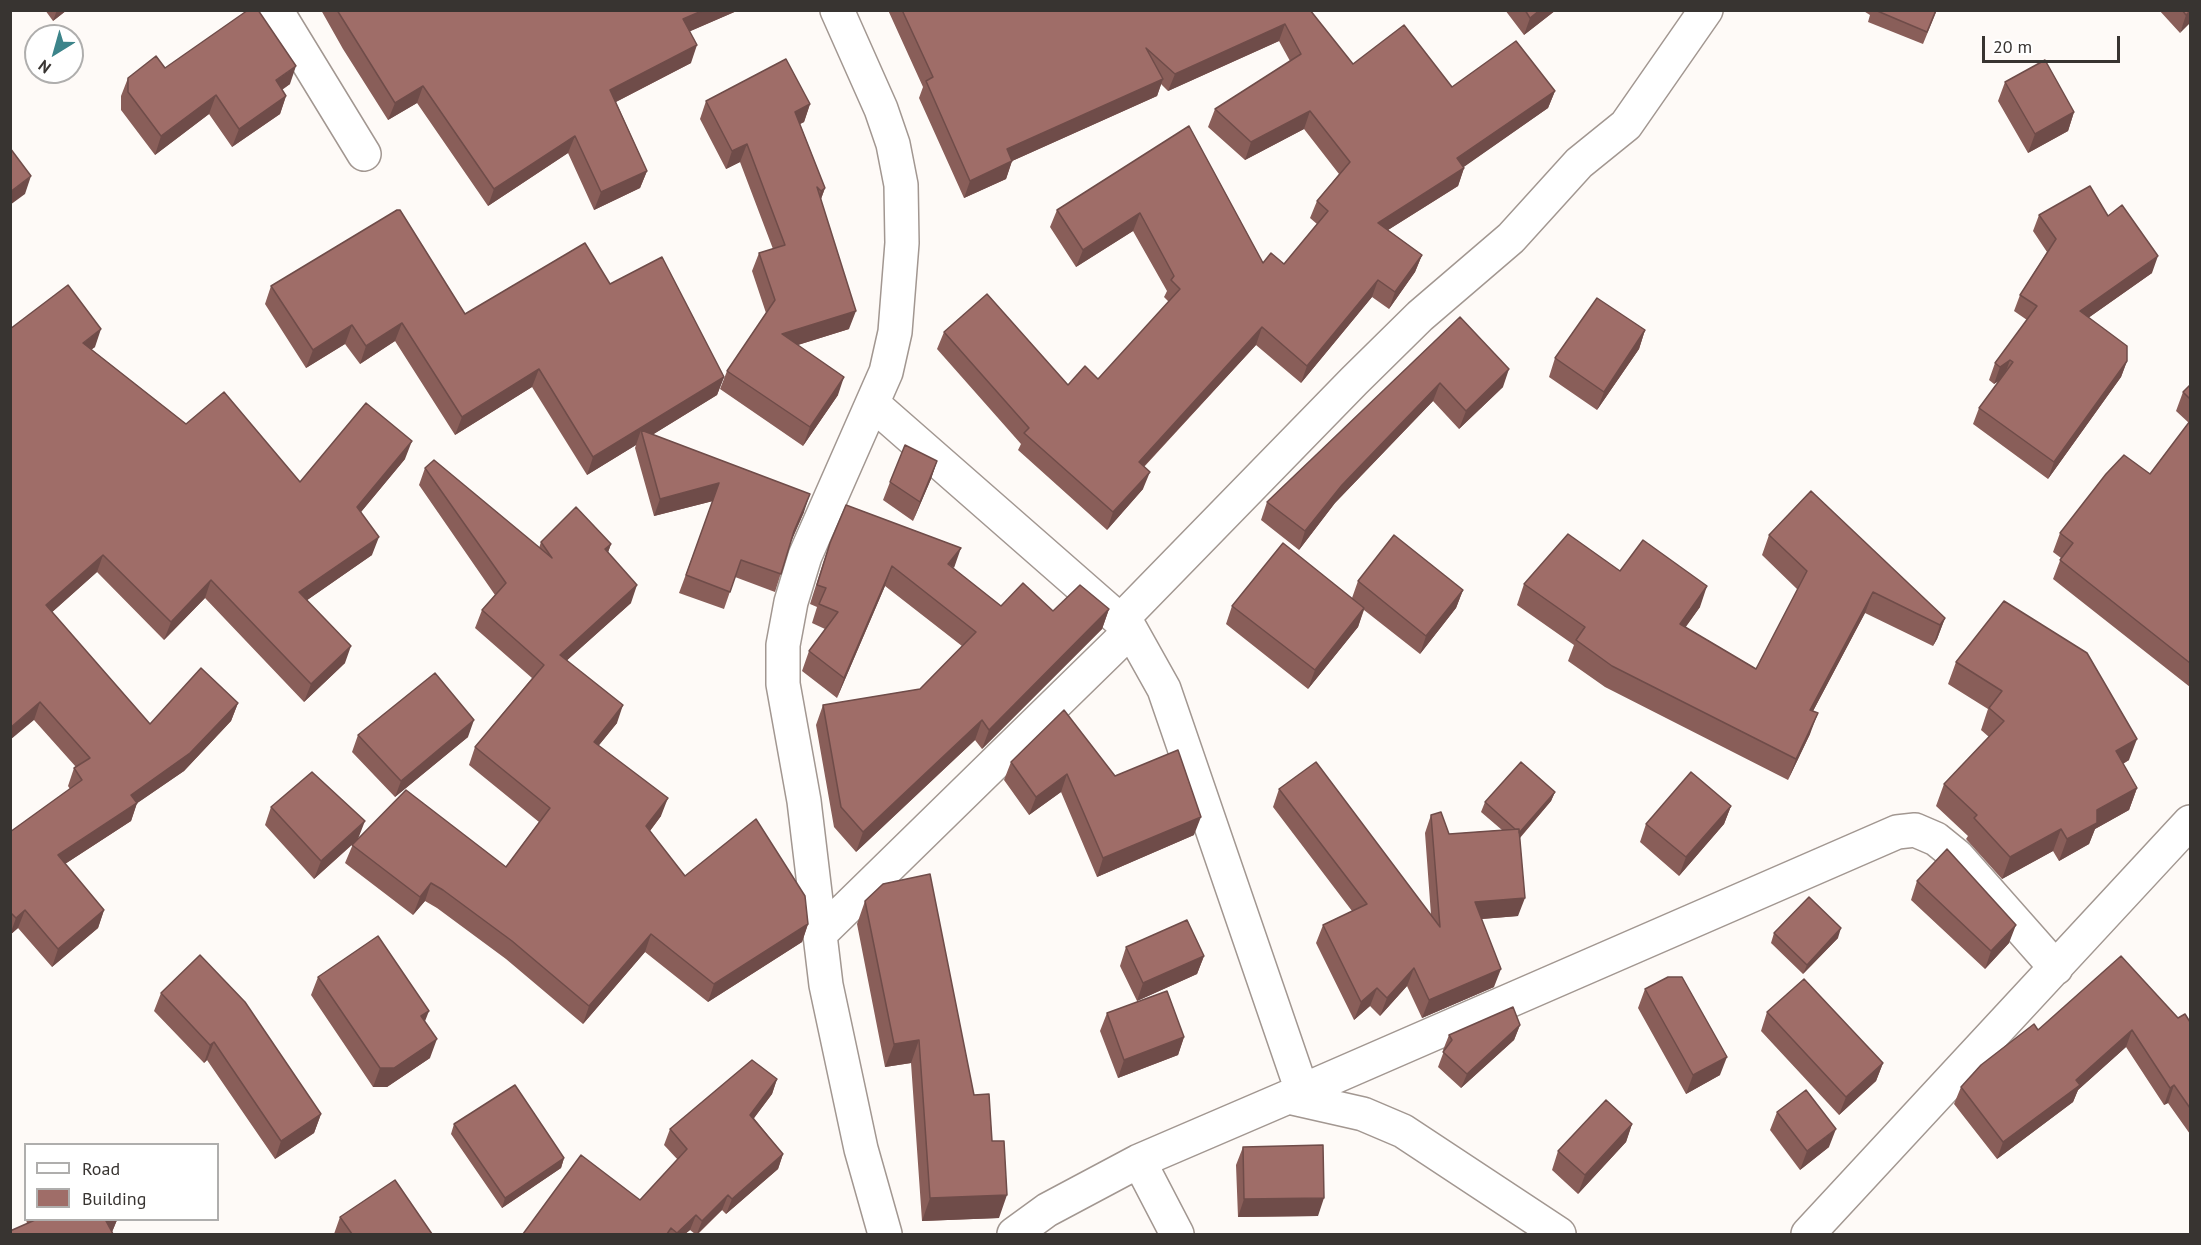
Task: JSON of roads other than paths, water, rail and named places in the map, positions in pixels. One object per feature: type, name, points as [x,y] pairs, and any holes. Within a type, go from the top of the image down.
[{"type":"street","points":[[276,10],[364,154]]},
{"type":"street","points":[[837,10],[881,109],[893,144],[901,185],[902,243],[895,332],[886,372],[805,556],[791,602],[783,645],[783,684],[804,801],[826,985],[861,1149],[885,1234]]},
{"type":"street","points":[[821,933],[1126,625],[1362,373],[1420,316],[1511,238],[1579,163],[1626,125],[1695,14]]},
{"type":"street","points":[[873,404],[1126,625],[1164,689],[1295,1094]]},
{"type":"street","points":[[1808,1234],[2190,822]]},
{"type":"street","points":[[1014,1234],[1047,1210],[1139,1161],[1897,832],[1915,830],[1936,839],[1957,856],[2056,968]]},
{"type":"street","points":[[1295,1094],[1363,1114],[1403,1131],[1559,1234]]},
{"type":"street","points":[[1139,1161],[1176,1234]]}]
